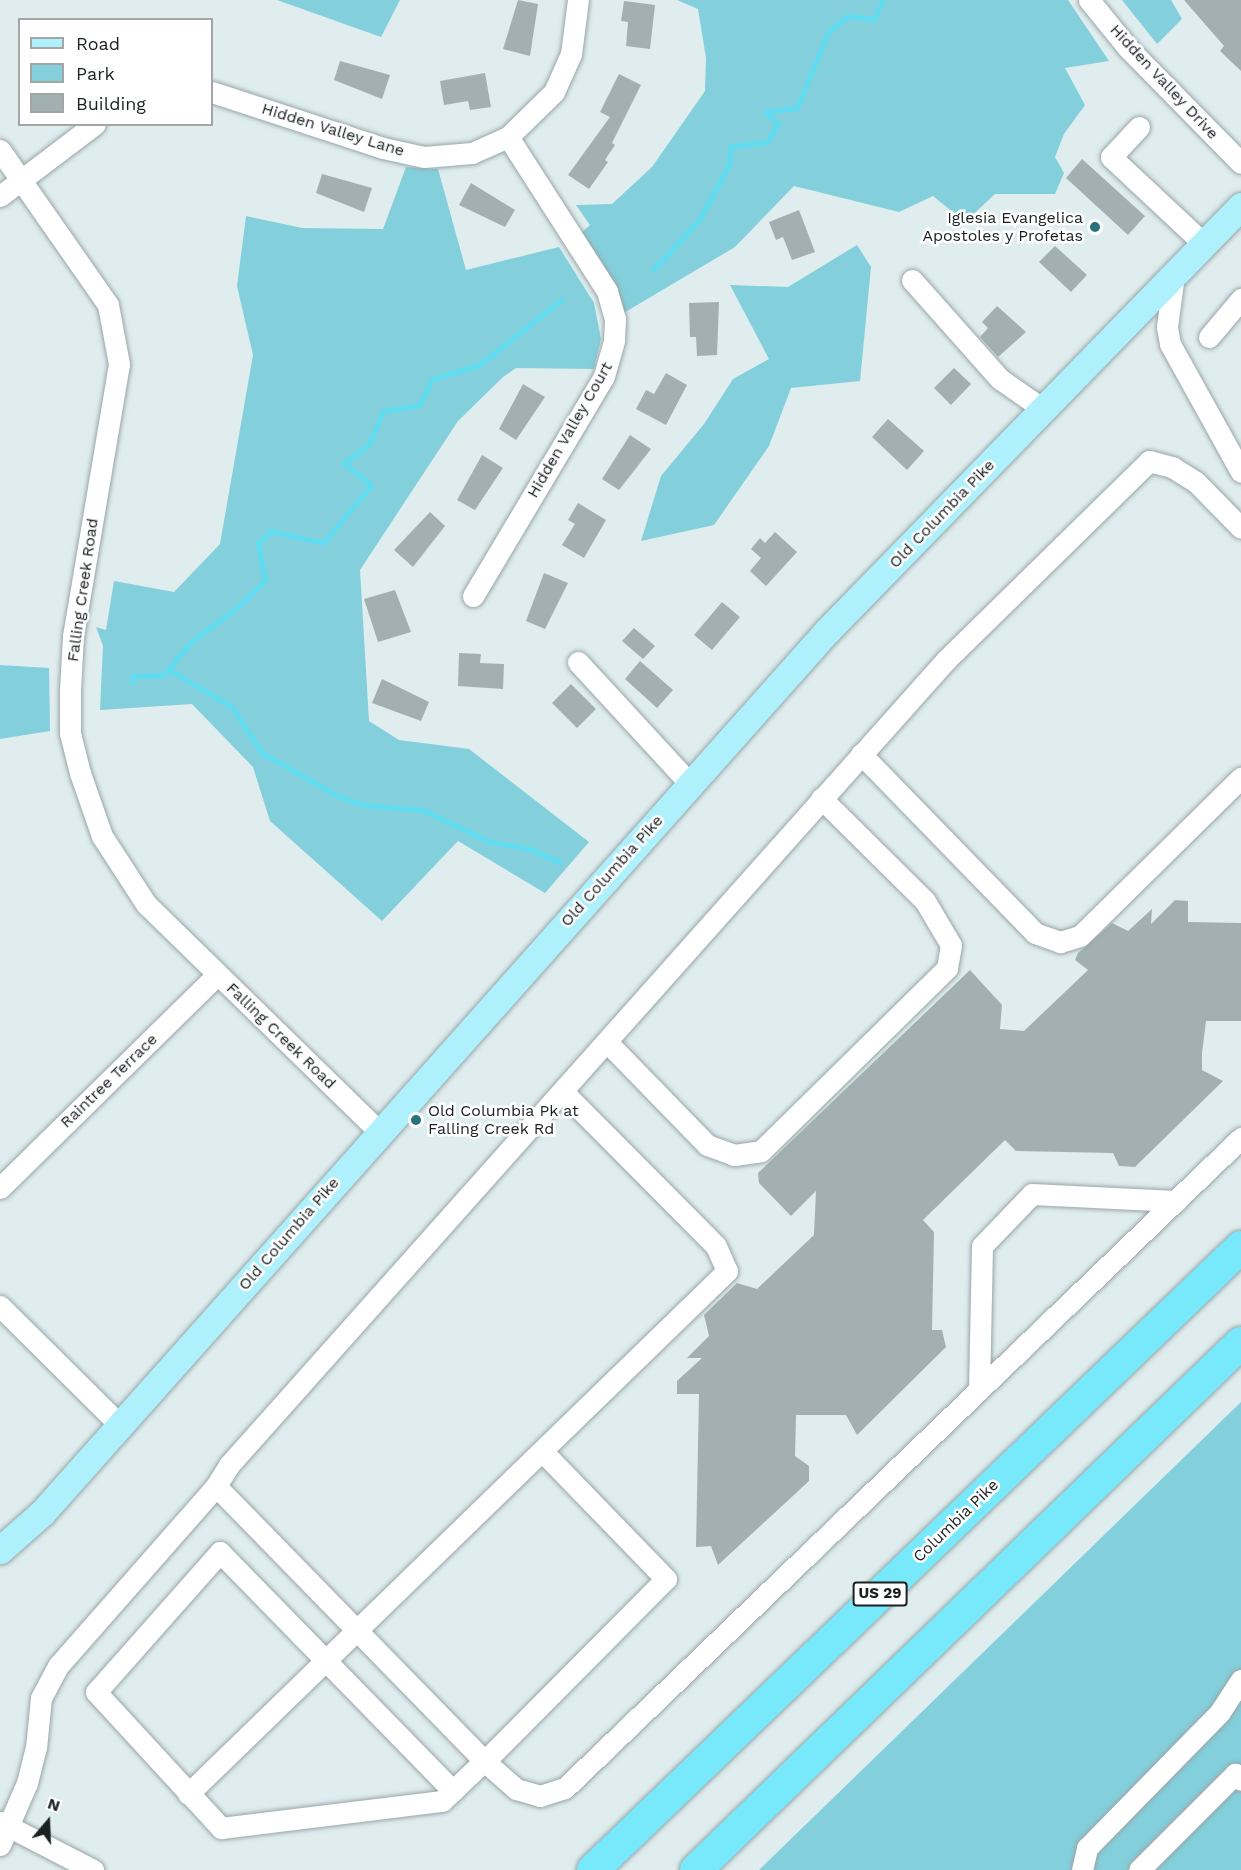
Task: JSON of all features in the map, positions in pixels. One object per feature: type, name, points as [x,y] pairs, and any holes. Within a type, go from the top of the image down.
[{"type":"highway","name":"Columbia Pike","points":[[593,1870],[1241,1247]]},
{"type":"highway","points":[[696,1870],[1241,1343]]},
{"type":"main road","name":"Old Columbia Pike","points":[[0,1550],[42,1513],[379,1131],[828,630],[1241,206]]},
{"type":"street","name":"Hidden Valley Lane","points":[[213,92],[383,148],[424,157],[472,153],[508,136],[540,110],[554,92],[571,54],[578,0]]},
{"type":"street","name":"Hidden Valley Drive","points":[[1089,0],[1128,48],[1241,163]]},
{"type":"street","points":[[0,196],[92,126]]},
{"type":"street","points":[[1139,127],[1111,157],[1204,243]]},
{"type":"street","name":"Hidden Valley Court","points":[[473,596],[604,375],[614,340],[615,319],[607,291],[508,136]]},
{"type":"street","name":"Falling Creek Road","points":[[0,150],[23,179],[108,304],[119,364],[73,636],[70,733],[80,773],[102,836],[146,904],[379,1131]]},
{"type":"street","points":[[1174,275],[1167,327],[1170,344],[1241,472]]},
{"type":"street","points":[[912,280],[1000,379],[1043,409]]},
{"type":"street","points":[[1209,337],[1241,299]]},
{"type":"street","points":[[93,1870],[3,1831],[27,1783],[36,1748],[41,1698],[58,1666],[216,1486],[230,1465],[563,1092],[821,798],[946,660],[1149,460],[1172,467],[1196,482],[1238,517]]},
{"type":"street","points":[[578,662],[690,784]]},
{"type":"street","points":[[861,754],[1035,933],[1060,942],[1080,936],[1241,778]]},
{"type":"street","points":[[607,1042],[707,1145],[734,1155],[761,1151],[946,968],[951,945],[925,901],[821,798]]},
{"type":"street","name":"Raintree Terrace","points":[[0,1188],[218,974]]},
{"type":"street","points":[[188,1794],[727,1271],[716,1246],[563,1092]]},
{"type":"street","points":[[216,1486],[358,1629],[484,1761],[516,1789],[540,1796],[565,1788],[1241,1138]]},
{"type":"street","points":[[979,1390],[982,1246],[1032,1194],[1176,1201]]},
{"type":"street","points":[[0,1306],[120,1425]]},
{"type":"street","points":[[453,1791],[327,1659],[220,1552],[96,1692],[221,1828],[442,1802],[666,1579],[542,1451]]},
{"type":"street","points":[[1082,1870],[1087,1848],[1220,1712],[1241,1680]]},
{"type":"street","points":[[1139,1870],[1235,1774],[1241,1780]]},
{"type":"green space","points":[[277,0],[400,0],[381,37]]},
{"type":"green space","points":[[677,0],[1068,0],[1109,61],[1065,68],[1085,105],[1064,134],[1055,157],[1064,173],[1055,194],[995,194],[965,222],[933,196],[899,212],[794,186],[735,247],[622,314],[580,234],[590,225],[576,205],[612,204],[652,167],[705,91],[706,58],[698,9]]},
{"type":"green space","points":[[1122,0],[1171,0],[1182,19],[1157,44]]},
{"type":"green space","points":[[406,167],[438,169],[466,270],[559,247],[594,303],[601,339],[594,369],[516,368],[503,377],[458,421],[360,570],[369,721],[399,740],[469,749],[589,842],[545,893],[458,841],[382,921],[270,821],[253,767],[192,704],[100,710],[103,646],[96,627],[106,630],[114,581],[174,592],[220,544],[253,355],[237,286],[246,216],[302,228],[383,229]]},
{"type":"green space","points":[[857,245],[871,267],[860,381],[791,388],[769,446],[714,525],[641,541],[661,476],[704,424],[733,379],[769,359],[730,285],[788,287]]},
{"type":"green space","points":[[0,665],[49,668],[50,731],[0,739]]},
{"type":"green space","points":[[1241,1402],[1241,1870],[759,1870]]},
{"type":"building","points":[[518,0],[538,4],[530,56],[503,49]]},
{"type":"building","points":[[1184,0],[1241,0],[1241,71],[1220,51],[1224,46]]},
{"type":"building","points":[[624,1],[655,5],[650,49],[626,46],[628,22],[621,21]]},
{"type":"building","points":[[340,61],[390,75],[382,99],[334,80]]},
{"type":"building","points":[[485,73],[491,107],[470,110],[468,101],[444,105],[440,81]]},
{"type":"building","points":[[619,74],[641,85],[612,143],[615,145],[605,160],[608,162],[589,189],[568,175],[610,117],[600,112]]},
{"type":"building","points":[[1082,159],[1145,216],[1128,235],[1066,178]]},
{"type":"building","points":[[322,174],[372,188],[364,212],[316,193]]},
{"type":"building","points":[[471,183],[515,210],[505,227],[459,205]]},
{"type":"building","points":[[799,210],[815,252],[792,260],[783,237],[776,240],[769,222]]},
{"type":"building","points":[[1055,246],[1087,275],[1071,292],[1039,262]]},
{"type":"building","points":[[719,302],[717,355],[697,356],[696,337],[690,337],[689,303]]},
{"type":"building","points":[[997,306],[1026,332],[998,357],[980,337],[988,328],[982,322]]},
{"type":"building","points":[[954,368],[971,384],[951,405],[934,388]]},
{"type":"building","points":[[666,373],[687,385],[666,425],[636,409],[646,390],[654,394]]},
{"type":"building","points":[[523,384],[545,397],[516,440],[499,429]]},
{"type":"building","points":[[888,419],[924,451],[907,470],[872,437]]},
{"type":"building","points":[[630,435],[651,449],[619,490],[602,479]]},
{"type":"building","points":[[482,455],[503,468],[475,510],[457,500]]},
{"type":"building","points":[[578,503],[606,520],[584,558],[562,545],[575,524],[568,520]]},
{"type":"building","points":[[430,512],[445,526],[413,567],[394,550]]},
{"type":"building","points":[[775,532],[797,552],[766,586],[750,571],[761,558],[751,549],[760,538],[765,543]]},
{"type":"building","points":[[544,573],[568,583],[545,629],[526,621]]},
{"type":"building","points":[[395,590],[411,632],[378,642],[364,599]]},
{"type":"building","points":[[722,602],[740,617],[712,650],[694,635]]},
{"type":"building","points":[[634,628],[655,646],[643,659],[622,641]]},
{"type":"building","points":[[459,653],[481,654],[480,663],[504,664],[503,689],[458,686]]},
{"type":"building","points":[[640,661],[673,690],[657,708],[625,679]]},
{"type":"building","points":[[382,679],[429,702],[421,721],[372,703]]},
{"type":"building","points":[[571,684],[596,709],[577,728],[552,703]]},
{"type":"building","points":[[1175,900],[1188,901],[1188,922],[1241,923],[1241,1021],[1206,1021],[1202,1053],[1202,1070],[1223,1081],[1135,1167],[1119,1166],[1113,1153],[1016,1151],[1005,1140],[923,1220],[934,1232],[932,1330],[942,1330],[946,1347],[857,1435],[846,1415],[796,1415],[795,1456],[809,1466],[809,1481],[718,1565],[711,1546],[696,1547],[699,1394],[677,1394],[677,1381],[702,1358],[687,1358],[709,1336],[704,1315],[737,1283],[757,1289],[814,1235],[816,1191],[791,1216],[759,1183],[758,1173],[970,970],[1002,1005],[1000,1029],[1024,1031],[1088,970],[1075,960],[1078,953],[1112,923],[1128,931],[1152,909],[1151,924]]},
{"type":"waterway","points":[[653,270],[699,220],[729,165],[731,146],[767,142],[778,124],[765,112],[797,108],[828,32],[848,16],[874,19],[883,0]]},
{"type":"waterway","points":[[132,682],[133,676],[163,675],[191,642],[239,606],[265,580],[258,543],[271,531],[323,543],[371,485],[344,463],[369,444],[383,411],[419,405],[432,379],[479,365],[561,300]]},
{"type":"waterway","points":[[168,669],[232,707],[262,753],[338,796],[364,805],[423,810],[490,842],[530,849],[559,862]]},
{"type":"place","name":"Iglesia Evangelica Apostoles y Profetas","points":[[1095,227]]},
{"type":"place","name":"Old Columbia Pk at Falling Creek Rd","points":[[416,1120]]}]
